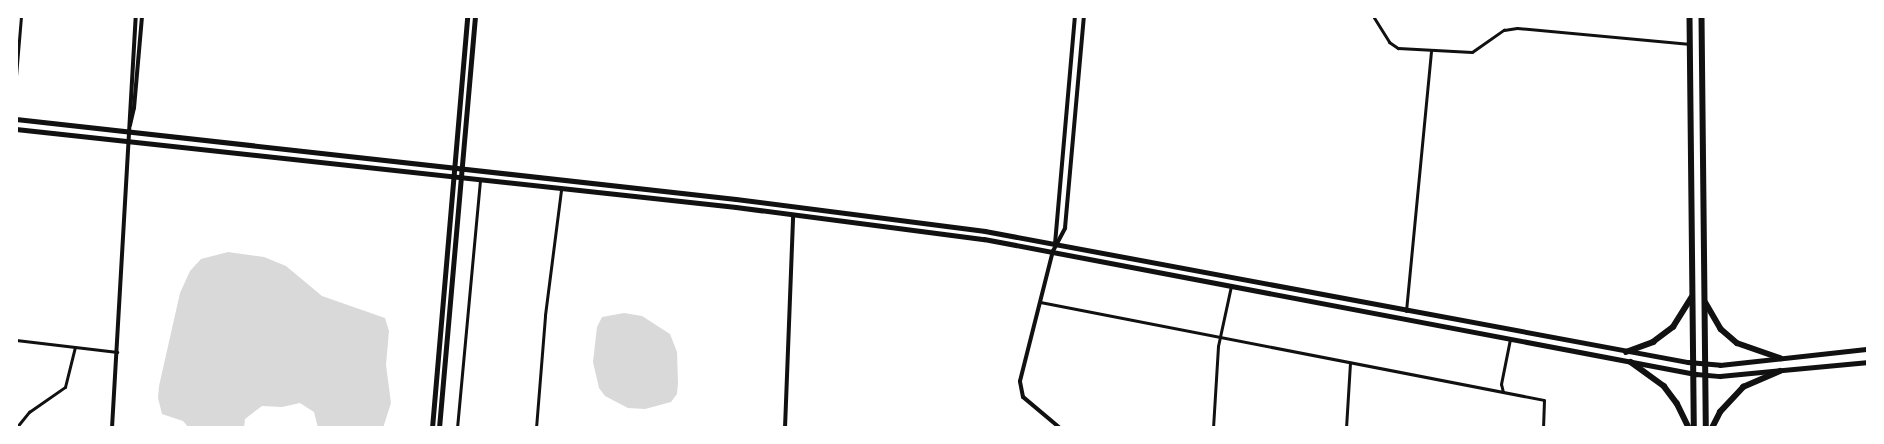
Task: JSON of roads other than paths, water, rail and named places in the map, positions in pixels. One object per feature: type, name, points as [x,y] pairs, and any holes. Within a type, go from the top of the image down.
[{"type":"highway","points":[[1690,16],[1694,428]]},
{"type":"highway","points":[[1702,16],[1706,428]]},
{"type":"highway","points":[[1626,352],[1653,342],[1673,327],[1693,294]]},
{"type":"highway","points":[[1705,302],[1721,329],[1737,343],[1780,358]]},
{"type":"highway","points":[[1631,362],[1664,386],[1677,403],[1689,428]]},
{"type":"highway","points":[[1712,428],[1720,412],[1743,387],[1780,371]]},
{"type":"main road","points":[[432,428],[468,16]]},
{"type":"main road","points":[[439,428],[475,16]]},
{"type":"main road","points":[[16,119],[884,218],[1055,244],[1626,352],[1694,363],[1705,364],[1780,358],[1868,349]]},
{"type":"main road","points":[[16,129],[984,238],[1706,376],[1868,362]]},
{"type":"street","points":[[16,76],[21,16]]},
{"type":"street","points":[[112,428],[127,142],[136,16]]},
{"type":"street","points":[[128,132],[134,108],[142,16]]},
{"type":"street","points":[[1055,244],[1075,16]]},
{"type":"street","points":[[1060,428],[1023,396],[1020,389],[1052,251],[1065,228],[1084,16]]},
{"type":"street","points":[[1373,16],[1394,46],[1432,50],[1472,52],[1504,30],[1518,28],[1690,44]]},
{"type":"street","points":[[1406,311],[1432,50]]},
{"type":"street","points":[[457,428],[480,181]]},
{"type":"street","points":[[536,428],[545,315],[561,190]]},
{"type":"street","points":[[785,428],[793,215]]},
{"type":"street","points":[[1213,428],[1219,338],[1231,285]]},
{"type":"street","points":[[1040,302],[1544,400],[1543,428]]},
{"type":"street","points":[[1503,392],[1501,384],[1510,338]]},
{"type":"street","points":[[16,340],[117,352]]},
{"type":"street","points":[[16,428],[29,412],[65,387],[75,347]]},
{"type":"street","points":[[1346,428],[1350,363]]}]
